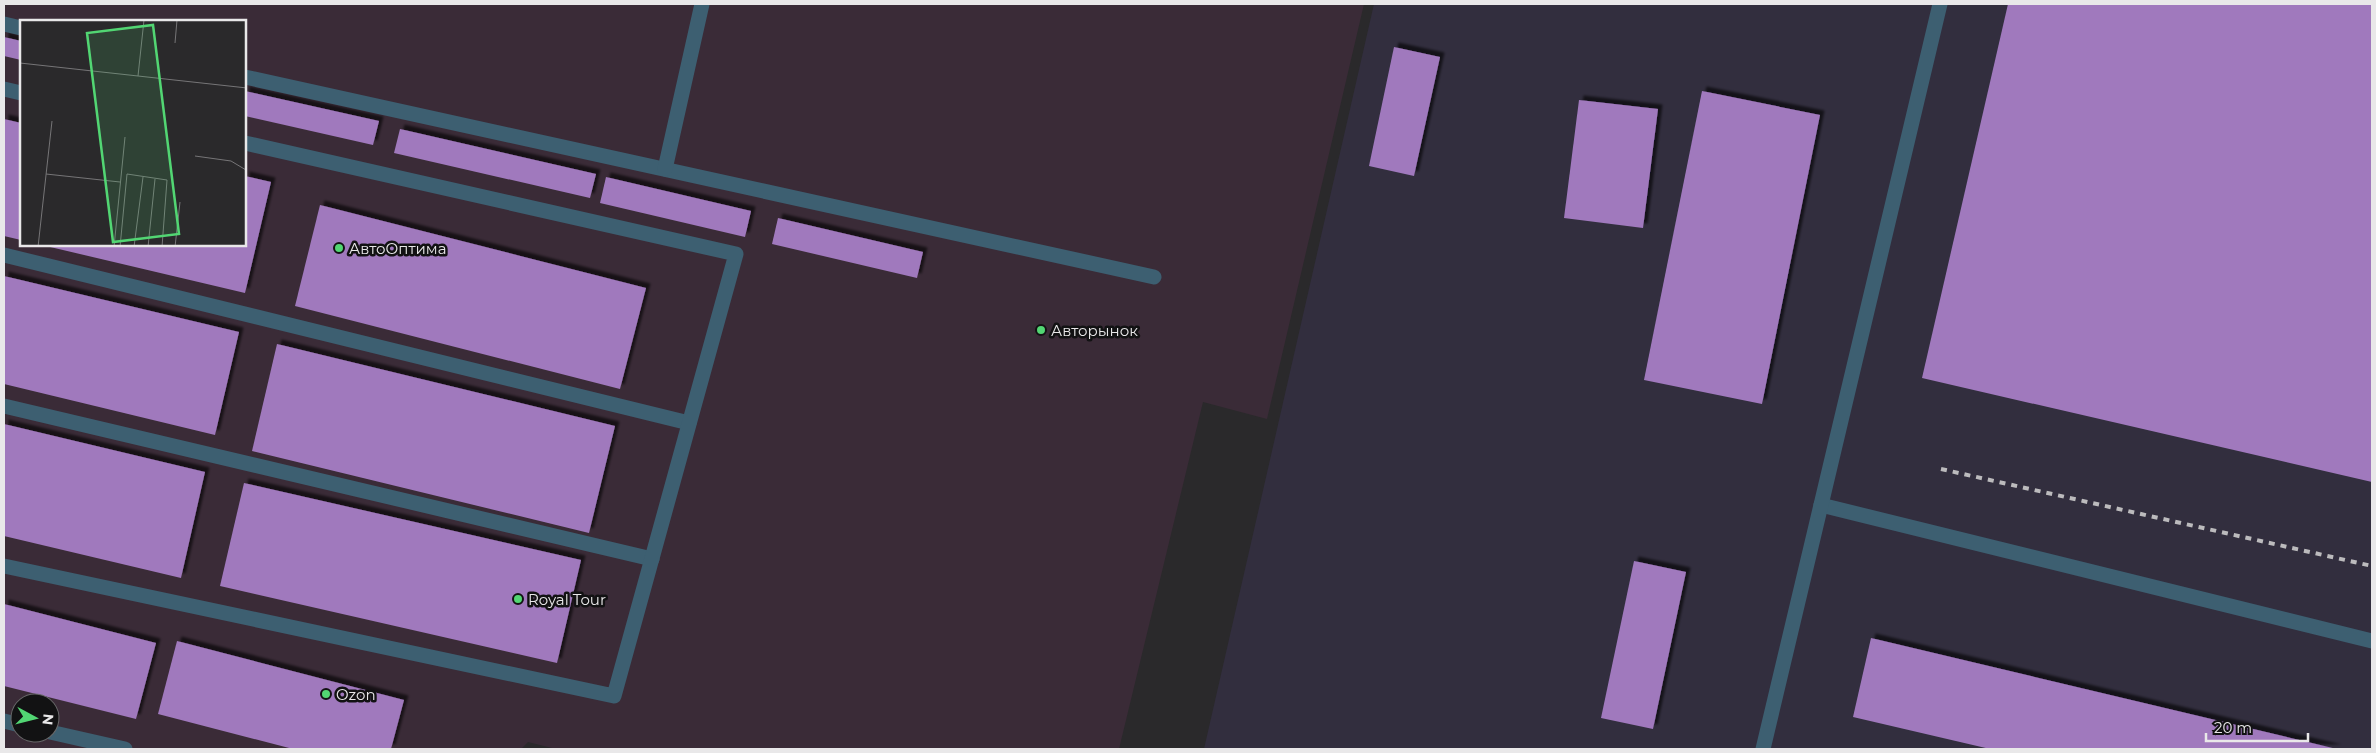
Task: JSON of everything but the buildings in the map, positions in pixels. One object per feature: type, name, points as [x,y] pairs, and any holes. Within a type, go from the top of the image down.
[{"type":"lane","points":[[665,169],[702,4]]},
{"type":"lane","points":[[1763,749],[1940,4]]},
{"type":"lane","points":[[4,24],[20,28]]},
{"type":"lane","points":[[246,77],[1154,277]]},
{"type":"lane","points":[[4,89],[20,93]]},
{"type":"lane","points":[[4,566],[614,696],[736,254],[246,143]]},
{"type":"lane","points":[[4,255],[689,424]]},
{"type":"lane","points":[[4,406],[652,558]]},
{"type":"lane","points":[[1821,505],[2372,641]]},
{"type":"lane","points":[[60,734],[125,749]]},
{"type":"shaded area","points":[[4,4],[1364,4],[1267,419],[1203,402],[1119,749],[556,749],[528,742],[521,749],[4,749]]},
{"type":"shaded area","points":[[1374,4],[2372,4],[2372,749],[1204,749]]},
{"type":"railway","points":[[1941,469],[2372,566]]},
{"type":"place","name":"АвтоОптима","points":[[339,248]]},
{"type":"place","name":"Авторынок","points":[[1041,330]]},
{"type":"place","name":"Royal Tour","points":[[518,599]]},
{"type":"place","name":"Ozon","points":[[326,694]]}]
